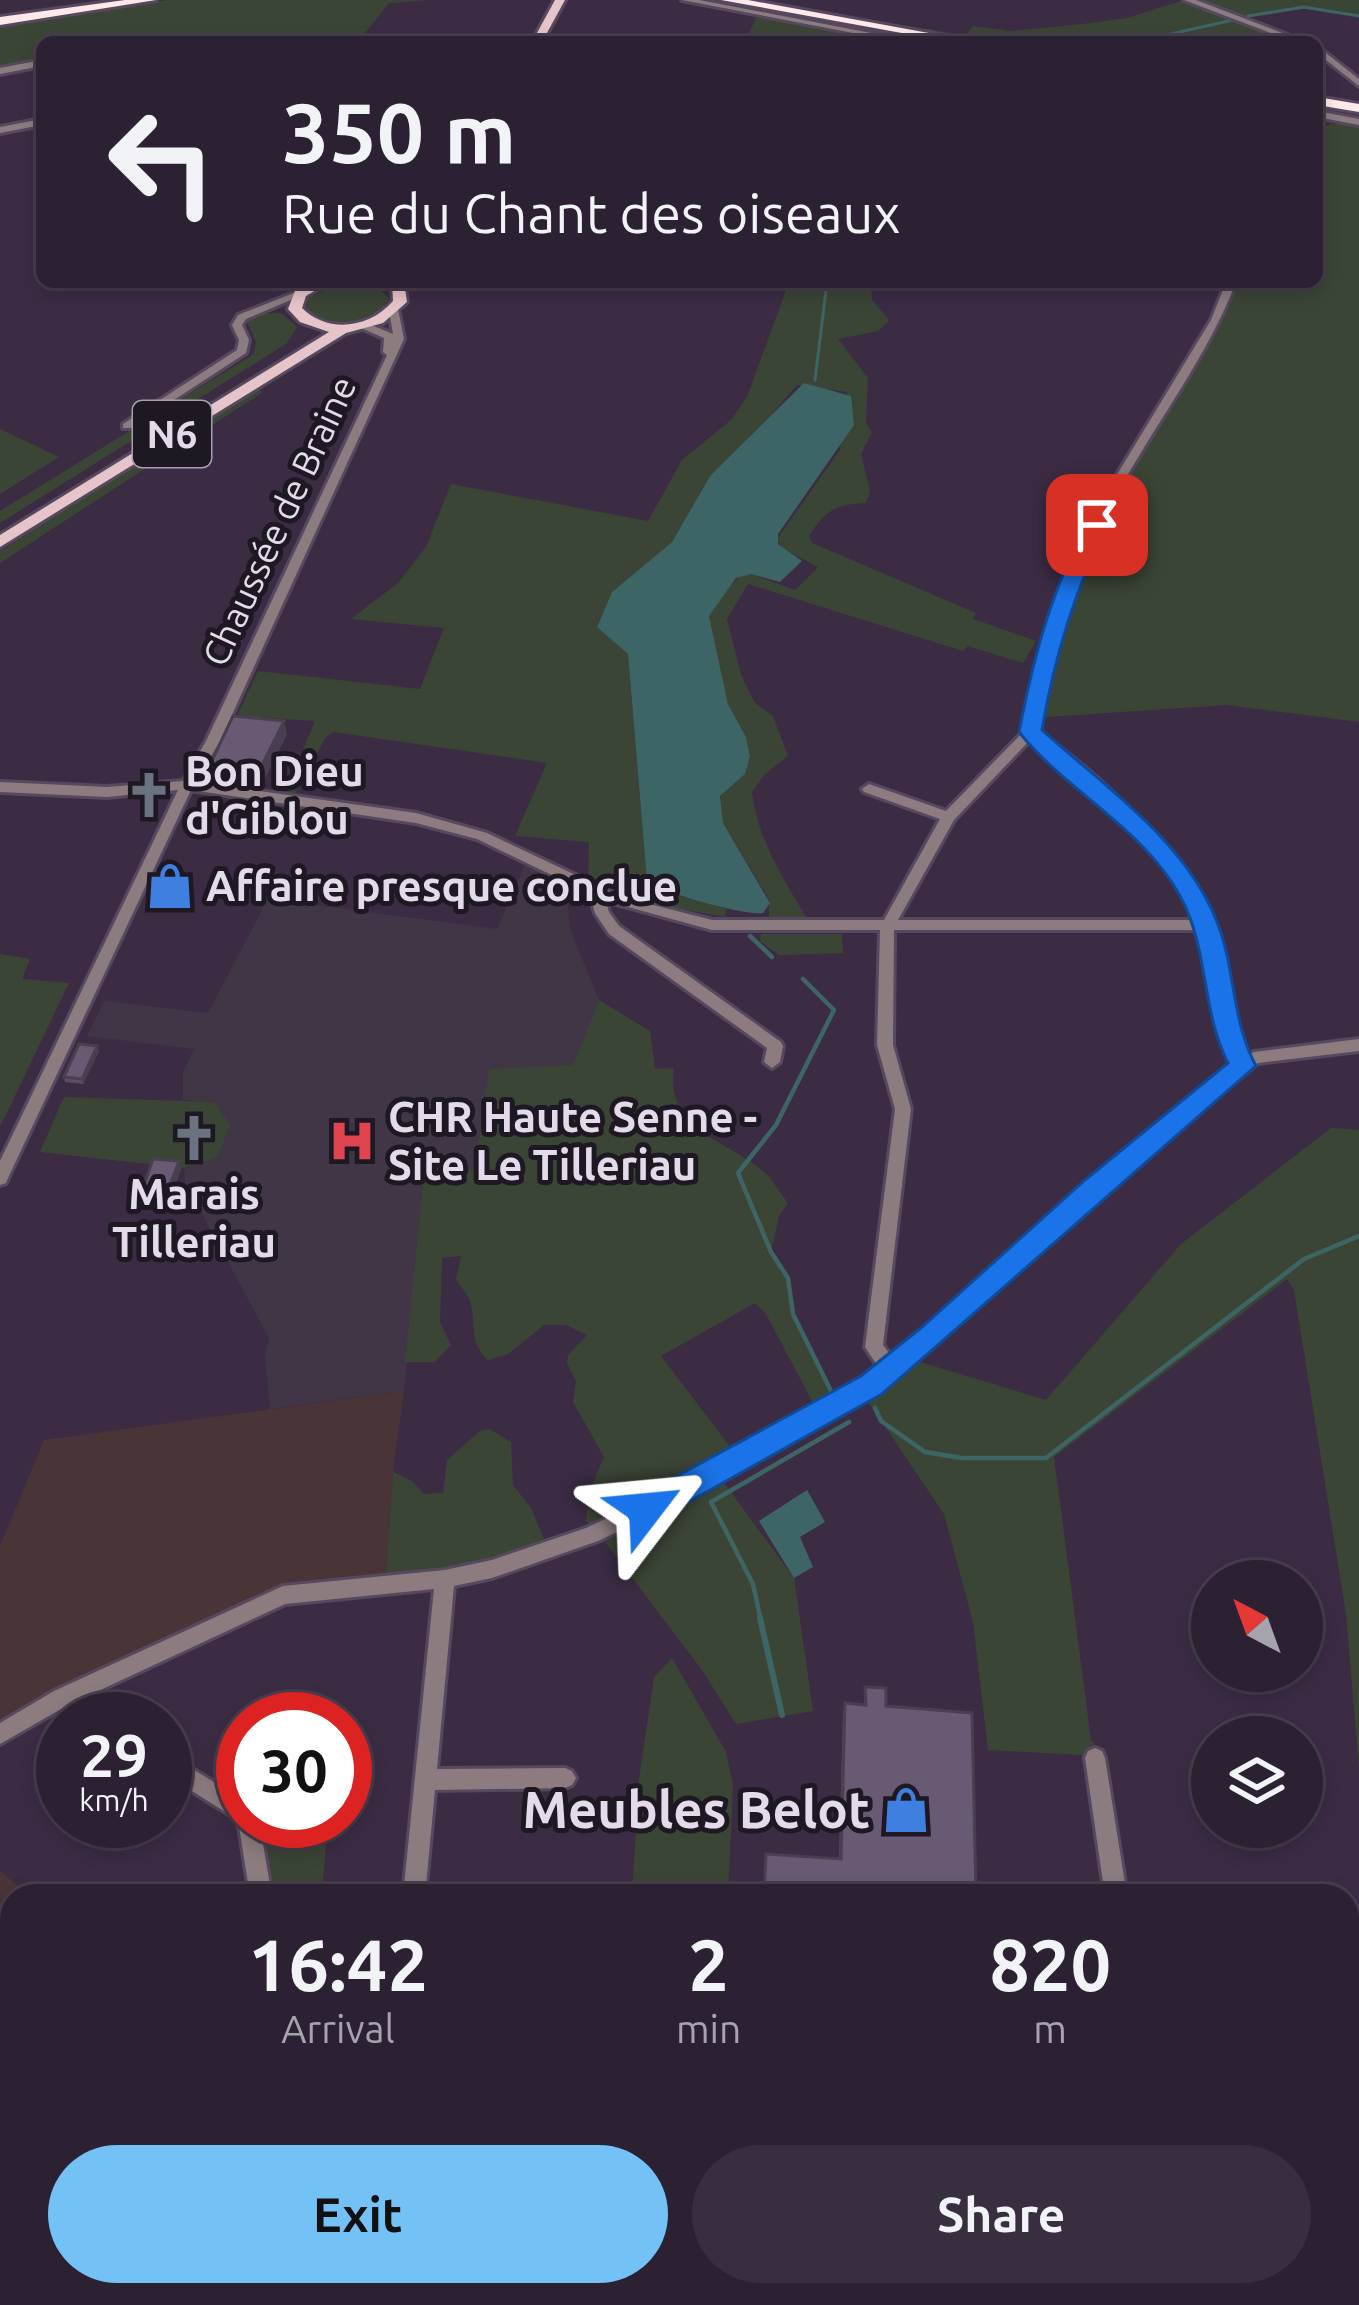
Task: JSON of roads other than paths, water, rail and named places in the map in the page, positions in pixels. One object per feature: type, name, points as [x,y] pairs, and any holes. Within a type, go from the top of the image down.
[{"type":"highway","points":[[0,21],[150,0]]},
{"type":"highway","points":[[727,0],[937,36]]},
{"type":"highway","points":[[1323,101],[1359,108]]},
{"type":"main road","points":[[540,36],[555,2]]},
{"type":"main road","points":[[301,317],[295,304],[310,288]]},
{"type":"main road","points":[[394,311],[400,302],[397,288]]},
{"type":"main road","name":"N6","points":[[301,317],[344,328],[364,326],[394,311]]},
{"type":"main road","name":"N6","points":[[0,532],[286,352],[308,329],[301,317]]},
{"type":"main road","name":"N6","points":[[0,542],[344,328]]},
{"type":"street","points":[[686,0],[881,36]]},
{"type":"street","points":[[1188,0],[1286,36]]},
{"type":"street","points":[[1323,54],[1359,83]]},
{"type":"street","points":[[0,70],[36,64]]},
{"type":"street","points":[[1323,116],[1359,122]]},
{"type":"street","points":[[1323,125],[1333,120]]},
{"type":"street","points":[[0,130],[36,123]]},
{"type":"street","points":[[127,426],[234,358],[244,346],[238,320],[307,288]]},
{"type":"street","points":[[891,1370],[874,1347],[903,1109],[885,1045],[887,927],[931,840],[1030,732],[1042,670],[1078,564],[1116,486],[1216,320],[1229,288]]},
{"type":"street","points":[[260,309],[301,317]]},
{"type":"street","name":"Chaussée de Braine","points":[[0,1178],[187,785],[213,741],[386,370],[399,339],[394,311]]},
{"type":"street","name":"Chaussée de Braine","points":[[202,755],[205,738],[390,348],[389,336],[364,326]]},
{"type":"street","points":[[1030,732],[1163,853],[1190,890],[1207,925],[1227,1037],[1243,1066]]},
{"type":"street","points":[[0,788],[107,792],[187,785],[442,824],[482,836],[641,910],[712,925],[1207,925]]},
{"type":"street","points":[[869,789],[948,817]]},
{"type":"street","points":[[596,892],[614,930],[775,1046],[772,1062]]},
{"type":"street","points":[[75,1692],[283,1595],[445,1579],[492,1569],[591,1535],[846,1400],[891,1370],[1095,1188],[1243,1066],[1269,1054],[1359,1045]]},
{"type":"street","points":[[415,1884],[445,1579]]},
{"type":"street","points":[[0,1734],[36,1713]]},
{"type":"street","points":[[1095,1758],[1114,1884]]},
{"type":"street","points":[[426,1780],[565,1778]]},
{"type":"street","points":[[253,1848],[259,1884]]},
{"type":"waterway","points":[[1248,16],[1304,7],[1359,16]]},
{"type":"waterway","points":[[1162,36],[1233,20]]},
{"type":"waterway","points":[[815,380],[826,288]]},
{"type":"waterway","points":[[750,936],[772,957]]},
{"type":"waterway","points":[[803,979],[834,1010],[776,1125],[738,1173],[771,1252],[788,1278],[793,1314],[831,1391]]},
{"type":"waterway","points":[[875,1408],[881,1421],[925,1452],[962,1458],[1046,1458],[1304,1259],[1359,1236]]},
{"type":"waterway","points":[[761,1621],[753,1584],[711,1502],[849,1422]]},
{"type":"waterway","points":[[760,1618],[782,1715]]},
{"type":"place","name":"Bon Dieu d'Giblou","points":[[149,795]]},
{"type":"place","name":"Affaire presque conclue","points":[[170,886]]},
{"type":"place","name":"Marais Tilleriau","points":[[194,1138]]},
{"type":"place","name":"CHR Haute Senne - Site Le Tilleriau","points":[[352,1141]]},
{"type":"place","name":"Meubles Belot","points":[[906,1810]]}]
